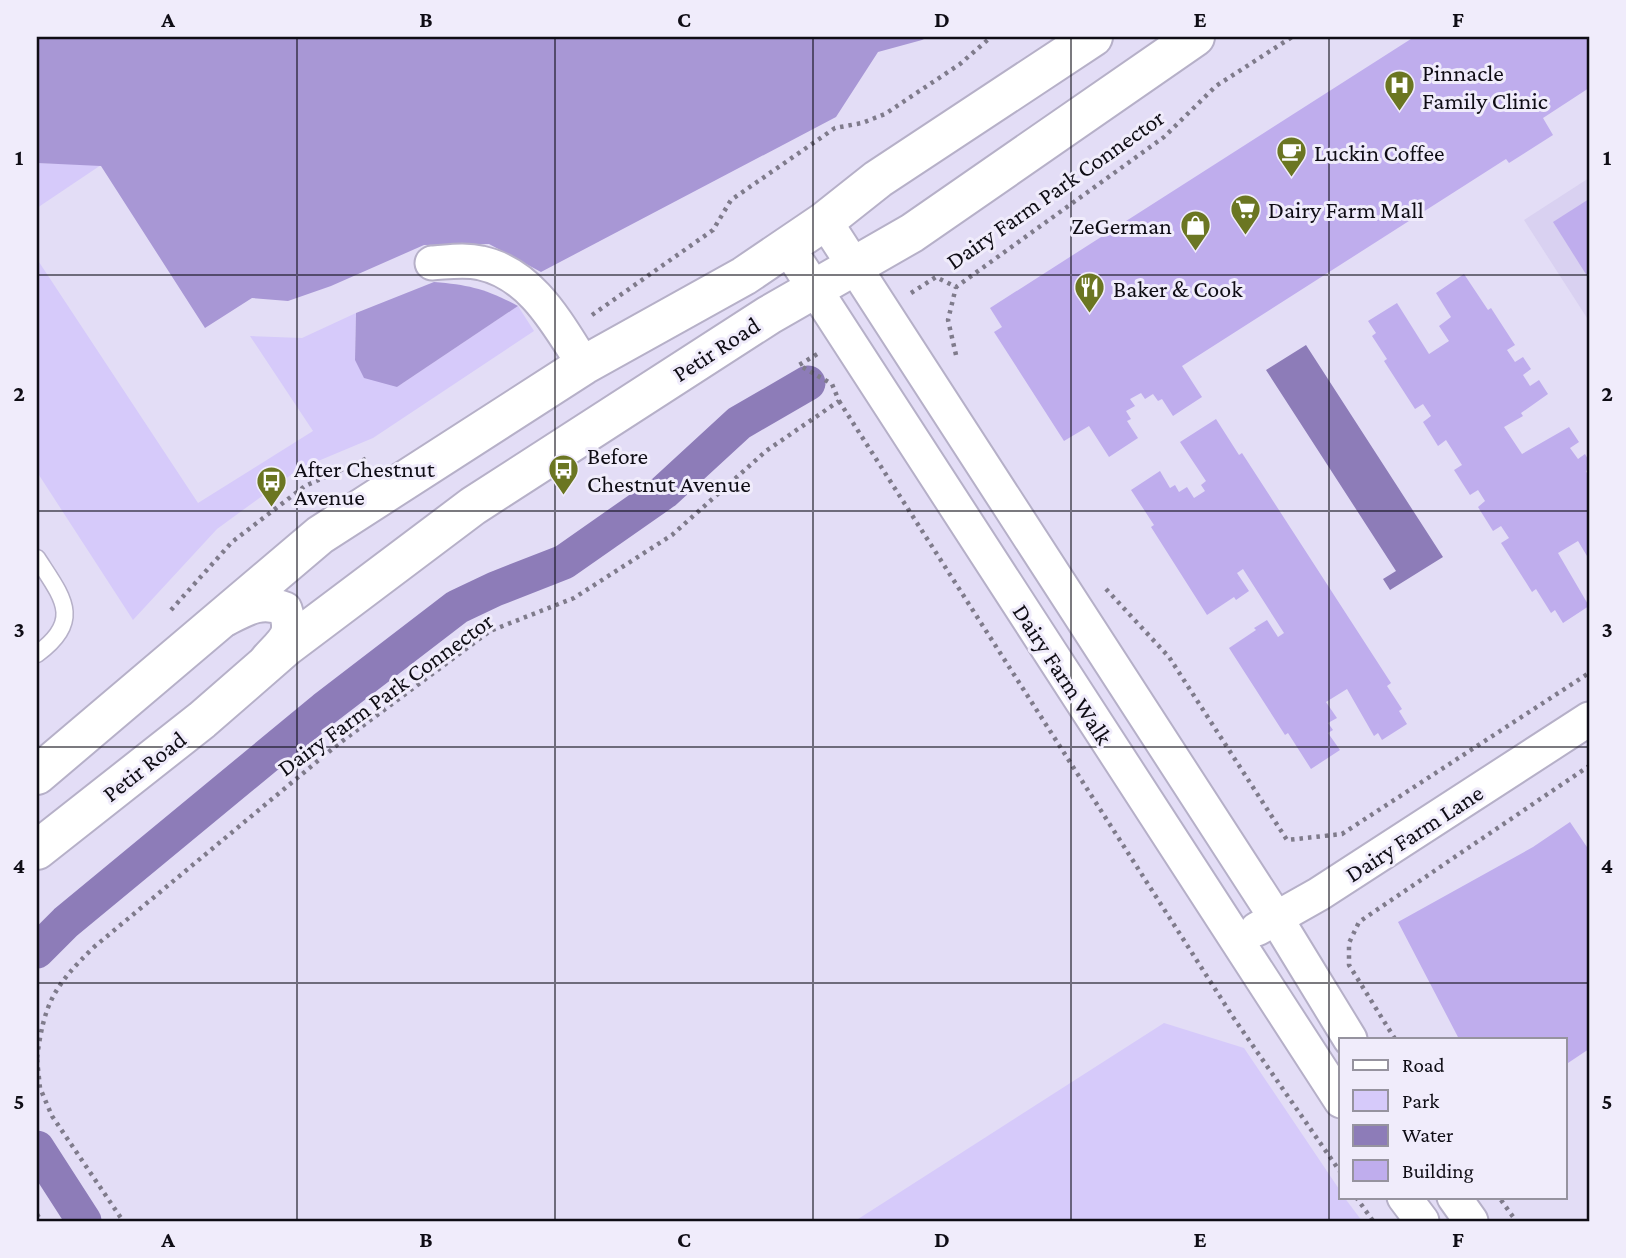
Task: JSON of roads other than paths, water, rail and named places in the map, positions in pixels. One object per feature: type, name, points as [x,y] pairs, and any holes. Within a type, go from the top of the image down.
[{"type":"main road","name":"Petir Road","points":[[37,775],[320,535],[584,365],[744,276],[825,221],[877,179],[1093,37]]},
{"type":"main road","name":"Petir Road","points":[[37,850],[202,720],[286,646],[472,506],[769,315],[912,233],[1195,37]]},
{"type":"street","name":"Dairy Farm Walk","points":[[825,221],[1276,918],[1349,1038]]},
{"type":"street","name":"Dairy Farm Walk","points":[[787,246],[1339,1098]]},
{"type":"street","points":[[432,262],[482,263],[526,286],[546,307],[584,365]]},
{"type":"street","name":"Petir Road","points":[[212,626],[251,606],[272,603],[285,609],[290,625],[285,640],[249,679]]},
{"type":"street","name":"Dairy Farm Lane","points":[[1237,941],[1319,894],[1589,719]]},
{"type":"street","points":[[1405,1198],[1422,1221]]},
{"type":"street","points":[[1455,1198],[1471,1221]]},
{"type":"lane","points":[[37,558],[61,595],[65,617],[61,632],[37,654]]},
{"type":"water","points":[[1306,345],[1443,557],[1390,590],[1383,579],[1396,571],[1266,370]]},
{"type":"waterway","points":[[37,951],[66,922],[324,709],[457,607],[564,562],[664,492],[739,423],[808,383]]},
{"type":"waterway","points":[[37,1148],[84,1221]]},
{"type":"place","name":"Pinnacle Family Clinic","points":[[1399,113]]},
{"type":"place","name":"Luckin Coffee","points":[[1291,179]]},
{"type":"place","name":"Dairy Farm Mall","points":[[1245,236]]},
{"type":"place","name":"ZeGerman","points":[[1195,252]]},
{"type":"place","name":"Baker & Cook","points":[[1090,315]]},
{"type":"place","name":"Before Chestnut Avenue","points":[[564,496]]},
{"type":"place","name":"After Chestnut Avenue","points":[[271,509]]}]
